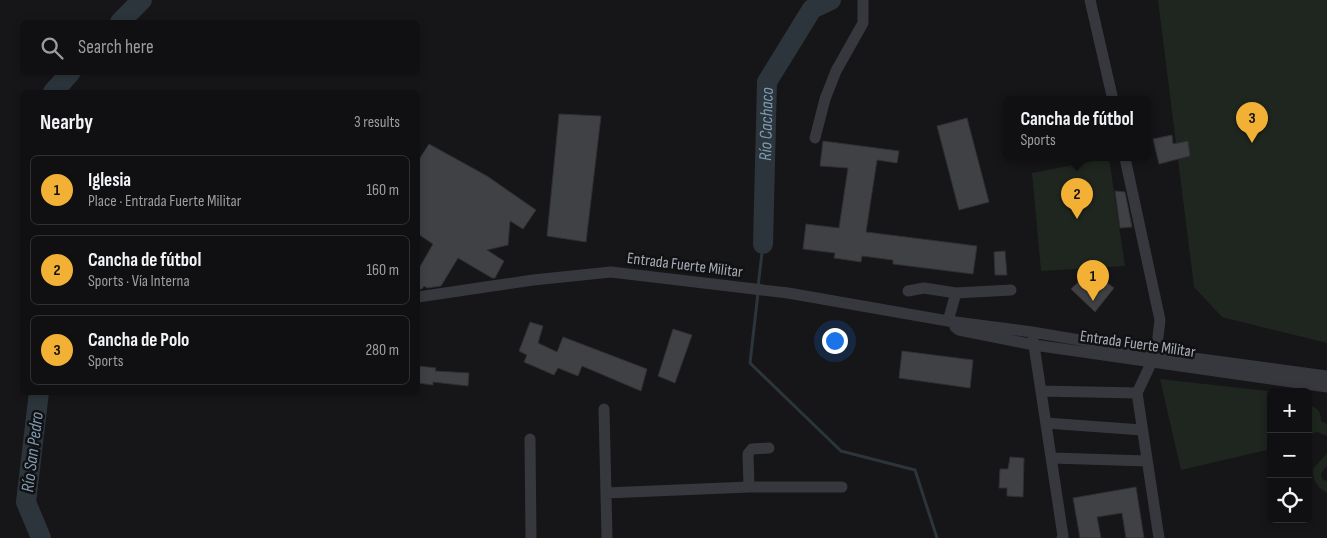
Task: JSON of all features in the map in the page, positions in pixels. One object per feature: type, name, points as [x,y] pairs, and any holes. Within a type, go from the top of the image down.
[{"type":"street","points":[[815,138],[825,99],[836,71],[863,23],[863,0]]},
{"type":"street","points":[[1090,0],[1112,96]]},
{"type":"street","points":[[1126,161],[1160,320],[1154,356],[1137,393],[1159,538]]},
{"type":"street","name":"Entrada Fuerte Militar","points":[[420,297],[532,280],[611,272],[786,293],[948,321],[1032,332],[1154,356]]},
{"type":"street","points":[[908,291],[924,288],[956,293],[1011,290]]},
{"type":"street","points":[[948,321],[956,293]]},
{"type":"street","name":"Entrada Fuerte Militar","points":[[948,321],[959,330],[1034,345],[1154,356],[1326,379]]},
{"type":"street","points":[[1032,332],[1064,536],[1062,538]]},
{"type":"street","points":[[1041,391],[1137,393]]},
{"type":"street","points":[[604,409],[607,538]]},
{"type":"street","points":[[1046,422],[1142,430]]},
{"type":"street","points":[[530,440],[531,538]]},
{"type":"street","points":[[749,487],[748,454],[752,449],[769,448]]},
{"type":"street","points":[[1052,458],[1147,461]]},
{"type":"street","points":[[606,492],[749,487],[842,487]]},
{"type":"shaded area","points":[[1158,0],[1327,0],[1327,343],[1222,317],[1194,287]]},
{"type":"shaded area","points":[[1094,161],[1109,161],[1125,266],[1041,271],[1032,173]]},
{"type":"shaded area","points":[[1160,379],[1267,391],[1267,450],[1181,470]]},
{"type":"shaded area","points":[[1312,406],[1318,410],[1321,421],[1327,424],[1327,436],[1317,432],[1312,434]]},
{"type":"shaded area","points":[[1327,453],[1327,466],[1321,473],[1322,479],[1327,481],[1327,493],[1316,483],[1313,469]]},
{"type":"building","points":[[559,114],[601,116],[586,242],[547,236]]},
{"type":"building","points":[[967,118],[989,202],[959,210],[937,126]]},
{"type":"building","points":[[1172,135],[1173,144],[1188,141],[1190,156],[1159,164],[1153,139]]},
{"type":"building","points":[[823,141],[899,151],[897,163],[877,160],[866,232],[977,246],[973,274],[893,264],[893,260],[862,256],[861,262],[834,258],[835,253],[803,249],[806,224],[839,228],[848,168],[820,166]]},
{"type":"building","points":[[429,144],[487,176],[536,210],[523,229],[510,221],[508,245],[487,250],[504,261],[495,278],[458,258],[441,286],[427,288],[424,286],[420,289],[420,267],[433,244],[420,235],[420,158]]},
{"type":"building","points":[[1115,191],[1125,192],[1132,227],[1120,228]]},
{"type":"building","points":[[1005,251],[1007,275],[995,275],[994,252]]},
{"type":"building","points":[[1091,270],[1114,288],[1095,312],[1071,289]]},
{"type":"building","points":[[530,322],[543,326],[538,343],[557,352],[563,337],[647,369],[641,391],[582,366],[578,376],[558,368],[554,375],[524,362],[527,355],[519,351]]},
{"type":"building","points":[[673,329],[692,335],[675,383],[658,376]]},
{"type":"building","points":[[902,351],[973,360],[970,388],[899,378]]},
{"type":"building","points":[[420,366],[436,368],[435,371],[469,373],[468,386],[433,382],[433,385],[420,383]]},
{"type":"building","points":[[1010,457],[1024,458],[1023,497],[1007,496],[1007,488],[999,488],[1000,469],[1008,469]]},
{"type":"building","points":[[1136,487],[1144,538],[1126,538],[1122,513],[1097,517],[1101,538],[1080,538],[1073,498]]},
{"type":"waterway","name":"Río San Pedro","points":[[122,20],[142,0]]},
{"type":"waterway","name":"Río Cachaco","points":[[763,244],[767,82],[812,9],[831,0]]},
{"type":"waterway","name":"Río San Pedro","points":[[55,90],[68,75]]},
{"type":"waterway","points":[[758,287],[763,244]]},
{"type":"waterway","points":[[758,293],[750,363],[841,451],[915,470],[937,538]]},
{"type":"waterway","name":"Río San Pedro","points":[[39,395],[26,502],[41,538]]},
{"type":"place","name":"Cancha de Polo","points":[[1252,143]]},
{"type":"place","name":"Cancha de fútbol","points":[[1077,219]]},
{"type":"place","name":"Iglesia","points":[[1093,301]]}]
